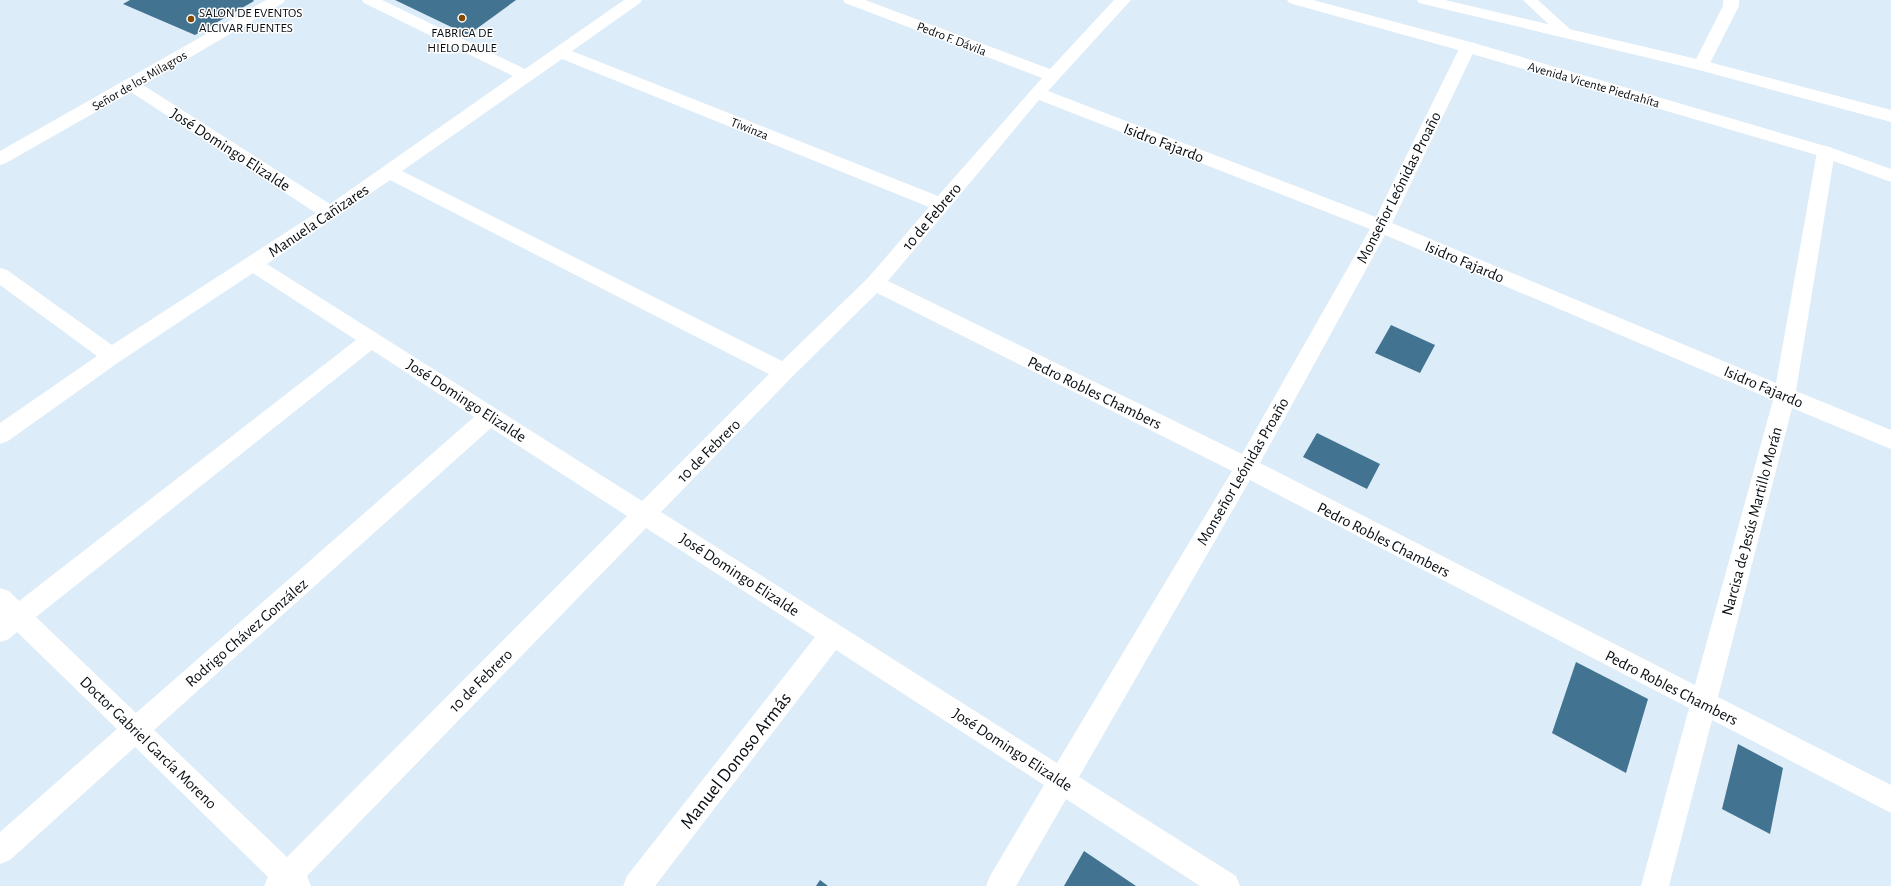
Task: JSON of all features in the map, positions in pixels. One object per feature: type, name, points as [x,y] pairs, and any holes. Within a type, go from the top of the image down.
[{"type":"street","name":"Señor de los Milagros","points":[[0,159],[277,0]]},
{"type":"street","points":[[370,0],[526,76]]},
{"type":"street","name":"Manuela Cañizares","points":[[0,436],[112,356],[330,213],[634,0]]},
{"type":"street","name":"Pedro F. Dávila","points":[[851,0],[1053,76]]},
{"type":"street","name":"10 de Febrero","points":[[288,883],[645,513],[784,372],[875,283],[940,204],[1036,92],[1053,76],[1123,0]]},
{"type":"street","name":"Avenida Vicente Piedrahíta","points":[[1295,0],[1468,47],[1826,152],[1891,176]]},
{"type":"street","points":[[1425,0],[1701,65],[1891,116]]},
{"type":"street","points":[[1701,65],[1731,6],[1731,0]]},
{"type":"street","name":"Monseñor Leónidas Proaño","points":[[1000,886],[1246,467],[1381,226],[1468,47]]},
{"type":"street","name":"Tiwinza","points":[[560,52],[940,204]]},
{"type":"street","name":"José Domingo Elizalde","points":[[131,85],[330,213]]},
{"type":"street","name":"Isidro Fajardo","points":[[1036,92],[1381,226],[1891,440]]},
{"type":"street","name":"Narcisa de Jesús Martillo Morán","points":[[1655,886],[1785,395],[1826,152]]},
{"type":"street","points":[[389,172],[784,372]]},
{"type":"street","name":"José Domingo Elizalde","points":[[253,264],[645,513],[1226,886]]},
{"type":"street","points":[[0,275],[112,356]]},
{"type":"street","name":"Pedro Robles Chambers","points":[[875,283],[1246,467],[1891,799]]},
{"type":"street","points":[[9,624],[372,340]]},
{"type":"street","name":"Rodrigo Chávez González","points":[[0,850],[491,415]]},
{"type":"street","name":"Doctor Gabriel García Moreno","points":[[0,599],[9,624],[136,730],[288,883]]},
{"type":"street","name":"Manuel Donoso Armás","points":[[637,886],[833,634]]},
{"type":"lane","points":[[1530,0],[1567,34]]},
{"type":"building","name":"SALON DE EVENTOS ALCIVAR FUENTES","points":[[130,0],[254,1],[195,35],[123,4]]},
{"type":"building","name":"FABRICA DE HIELO DAULE","points":[[395,0],[516,0],[468,35]]},
{"type":"building","points":[[1391,325],[1435,345],[1420,373],[1375,353]]},
{"type":"building","points":[[1317,433],[1380,464],[1367,489],[1303,457]]},
{"type":"building","points":[[1576,662],[1648,699],[1626,773],[1552,733]]},
{"type":"building","points":[[1738,744],[1783,768],[1770,834],[1722,809]]},
{"type":"building","points":[[1084,851],[1136,886],[1064,886]]},
{"type":"building","points":[[820,880],[828,886],[816,886]]},
{"type":"place","name":"FABRICA DE HIELO DAULE","points":[[462,18]]},
{"type":"place","name":"SALON DE EVENTOS ALCIVAR FUENTES","points":[[191,19]]}]
